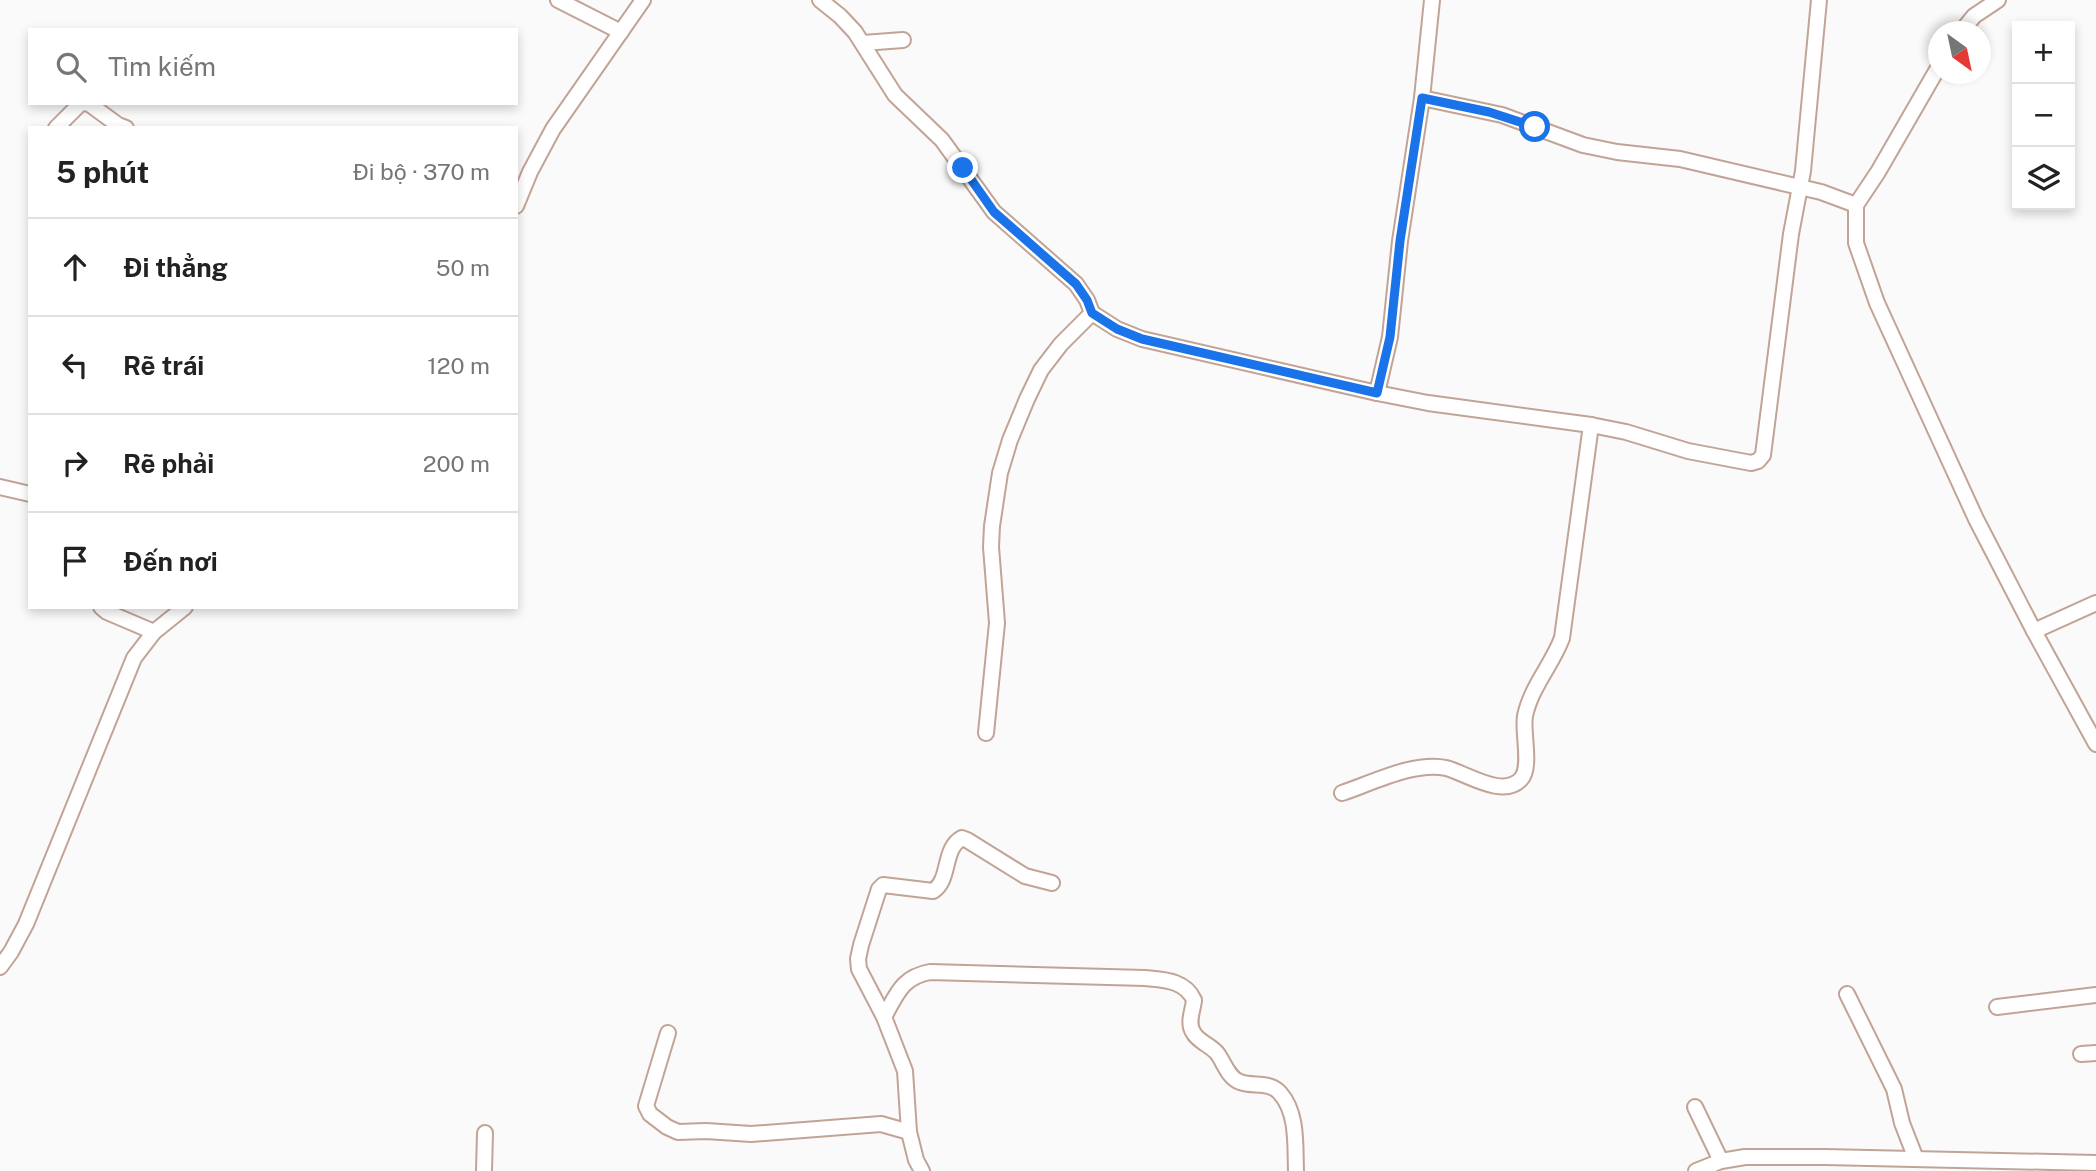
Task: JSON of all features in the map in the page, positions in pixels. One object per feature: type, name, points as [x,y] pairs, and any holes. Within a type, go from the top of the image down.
[{"type":"street","points":[[558,0],[621,32]]},
{"type":"street","points":[[518,202],[546,141],[643,0]]},
{"type":"street","points":[[820,0],[848,24],[895,95],[942,140],[994,212],[1076,284],[1092,313],[1117,329],[1142,339],[1377,393],[1454,407],[1591,425],[1626,432],[1688,451],[1751,463],[1758,461],[1763,455],[1791,234],[1801,188],[1819,0]]},
{"type":"street","points":[[1377,393],[1390,337],[1400,241],[1422,98],[1432,0]]},
{"type":"street","points":[[1970,21],[1998,0]]},
{"type":"street","points":[[863,43],[903,40]]},
{"type":"street","points":[[1928,84],[1856,205],[1856,243],[1877,303],[1976,519],[2096,744]]},
{"type":"street","points":[[1422,98],[1502,115],[1583,145],[1680,159],[1821,192],[1856,205]]},
{"type":"street","points":[[58,126],[79,105]]},
{"type":"street","points":[[90,105],[121,126]]},
{"type":"street","points":[[986,733],[997,623],[992,526],[1000,473],[1010,440],[1041,370],[1061,344],[1092,313]]},
{"type":"street","points":[[1342,793],[1409,770],[1430,766],[1445,768],[1497,787],[1510,786],[1520,781],[1525,772],[1524,717],[1562,638],[1591,425]]},
{"type":"street","points":[[0,488],[28,494]]},
{"type":"street","points":[[2034,631],[2096,603]]},
{"type":"street","points":[[103,609],[154,632]]},
{"type":"street","points":[[0,967],[26,924],[130,665],[154,632],[183,609]]},
{"type":"street","points":[[922,1171],[916,1160],[909,1132],[905,1071],[884,1017],[859,969],[858,959],[881,886],[933,891],[942,883],[955,842],[962,838],[1025,876],[1052,883]]},
{"type":"street","points":[[884,1017],[906,981],[916,974],[930,972],[1145,978],[1177,983],[1186,988],[1194,1000],[1190,1021],[1192,1031],[1217,1054],[1233,1079],[1246,1084],[1268,1086],[1277,1090],[1286,1102],[1293,1125],[1296,1171]]},
{"type":"street","points":[[1847,994],[1894,1089],[1902,1123],[1916,1159]]},
{"type":"street","points":[[1997,1007],[2096,995]]},
{"type":"street","points":[[668,1033],[646,1106],[650,1114],[678,1132],[751,1134],[881,1124],[909,1132]]},
{"type":"street","points":[[1695,1107],[1721,1161]]},
{"type":"street","points":[[484,1171],[485,1133]]},
{"type":"street","points":[[1696,1171],[1721,1161],[1745,1157],[1894,1165],[1916,1159],[2096,1163]]},
{"type":"route","points":[[963,168],[994,212],[1076,284],[1092,313],[1117,329],[1142,339],[1377,393],[1390,337],[1400,241],[1422,98],[1489,112],[1535,127]]}]
